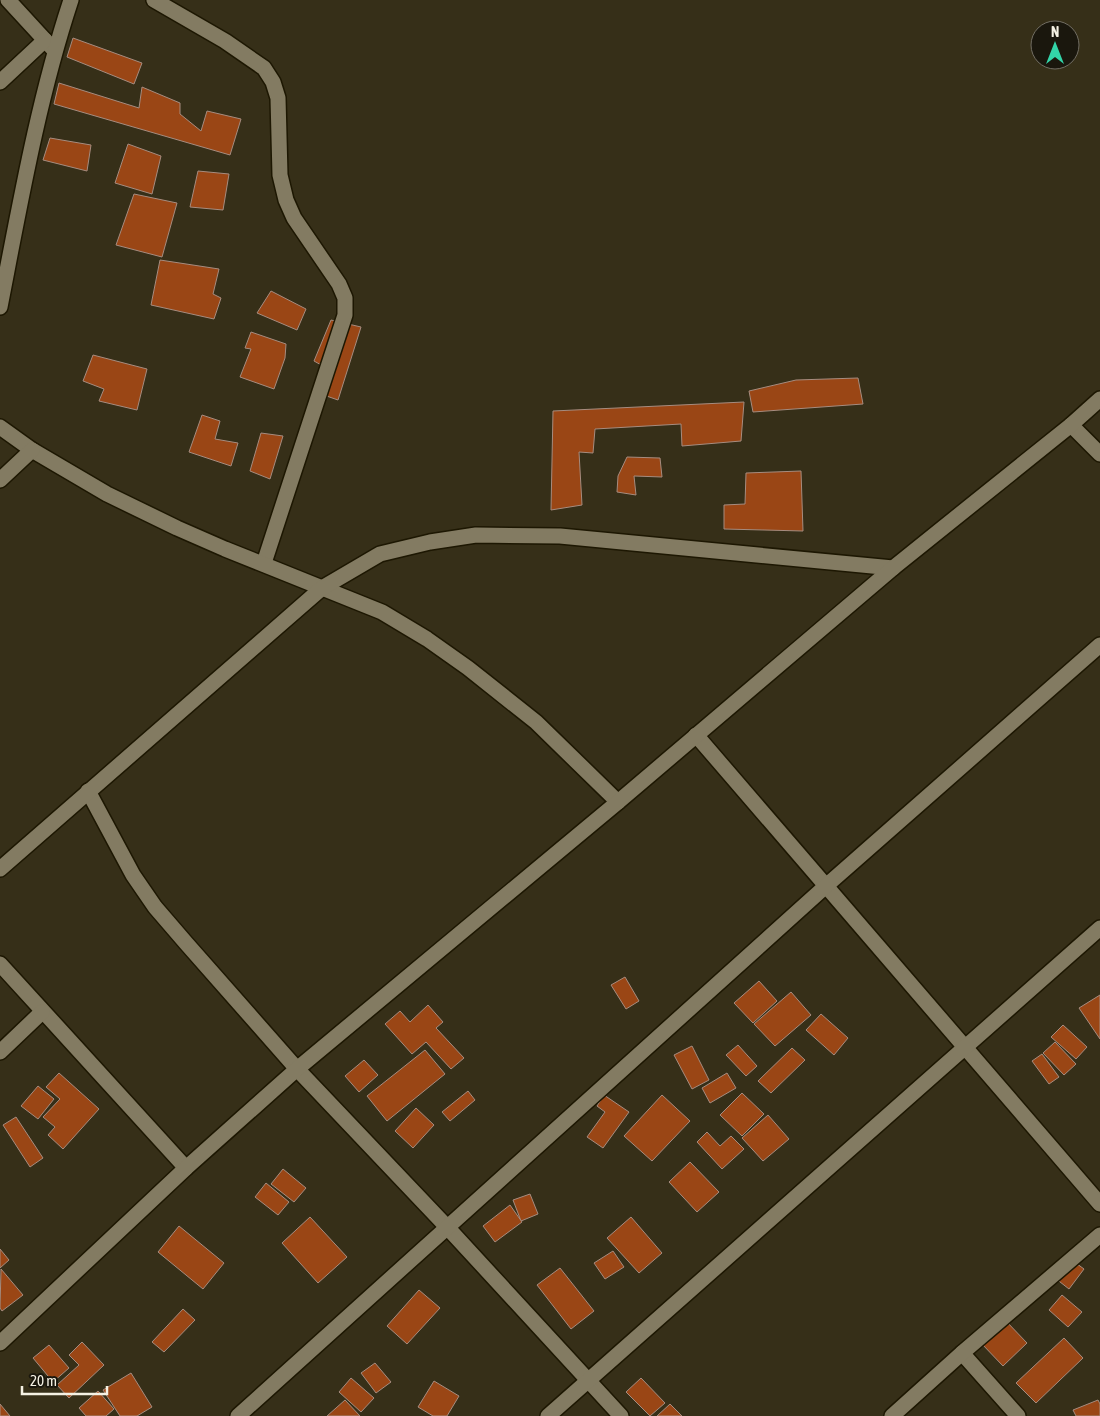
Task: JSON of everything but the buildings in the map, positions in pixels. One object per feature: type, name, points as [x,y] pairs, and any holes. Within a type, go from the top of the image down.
[{"type":"street","points":[[8,0],[50,45]]},
{"type":"street","points":[[0,307],[50,45],[71,0]]},
{"type":"street","points":[[154,0],[225,41],[264,68],[273,82],[278,98],[280,175],[286,200],[294,218],[339,284],[345,298],[345,315],[264,563]]},
{"type":"street","points":[[0,82],[50,45]]},
{"type":"street","points":[[0,1343],[186,1168],[297,1069],[618,802],[893,568],[1071,425],[1100,399]]},
{"type":"street","points":[[1071,425],[1100,454]]},
{"type":"street","points":[[0,428],[32,450],[107,494],[225,549],[264,563],[382,612],[427,639],[468,668],[536,722],[618,802]]},
{"type":"street","points":[[0,480],[32,450]]},
{"type":"street","points":[[0,868],[322,588],[380,554],[430,542],[476,535],[560,536],[893,568]]},
{"type":"street","points":[[238,1416],[827,886],[1100,645]]},
{"type":"street","points":[[696,735],[1100,1204]]},
{"type":"street","points":[[88,790],[133,875],[155,907],[297,1069],[447,1227],[621,1416]]},
{"type":"street","points":[[548,1416],[1100,928]]},
{"type":"street","points":[[0,964],[186,1168]]},
{"type":"street","points":[[0,1052],[42,1012]]},
{"type":"street","points":[[892,1416],[962,1353],[1100,1235]]},
{"type":"street","points":[[962,1353],[1018,1416]]}]
